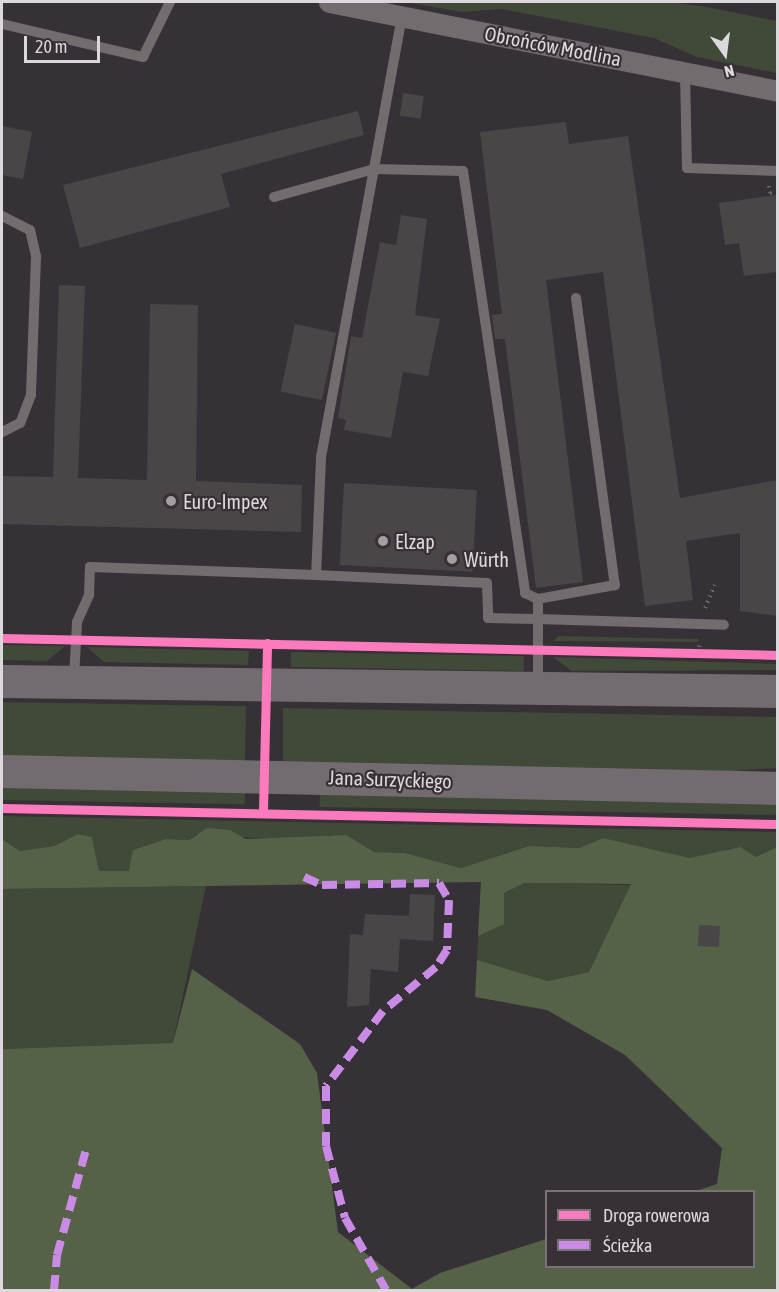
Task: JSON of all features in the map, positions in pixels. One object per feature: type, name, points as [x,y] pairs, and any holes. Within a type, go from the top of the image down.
[{"type":"main road","points":[[2,681],[538,691],[777,691]]},
{"type":"main road","name":"Jana Surzyckiego","points":[[2,771],[777,789]]},
{"type":"street","name":"Obrońców Modlina","points":[[328,2],[777,91]]},
{"type":"lane","points":[[2,24],[143,57],[170,2]]},
{"type":"lane","points":[[316,575],[321,458],[402,16]]},
{"type":"lane","points":[[685,73],[687,168],[777,171]]},
{"type":"lane","points":[[274,197],[374,169],[463,171],[525,593],[538,599],[615,585],[576,298]]},
{"type":"lane","points":[[2,216],[30,230],[36,257],[31,395],[20,423],[2,432]]},
{"type":"lane","points":[[74,682],[76,622],[90,595],[90,567],[487,583],[488,618],[724,625]]},
{"type":"lane","points":[[538,599],[538,691]]},
{"type":"path","points":[[703,615],[715,585]]},
{"type":"green space","points":[[405,2],[673,2],[712,8],[777,21],[777,73],[697,57],[654,38],[501,9],[462,12]]},
{"type":"green space","points":[[559,636],[698,639],[698,642],[553,641]]},
{"type":"green space","points":[[2,645],[65,646],[47,661],[2,660]]},
{"type":"green space","points":[[87,647],[249,651],[248,665],[104,662]]},
{"type":"green space","points":[[291,652],[524,656],[524,671],[291,667]]},
{"type":"green space","points":[[553,657],[777,664],[777,670],[572,671]]},
{"type":"green space","points":[[2,702],[246,706],[245,761],[2,757]]},
{"type":"green space","points":[[283,708],[777,717],[777,768],[716,772],[283,762]]},
{"type":"green space","points":[[2,786],[245,790],[245,804],[2,800]]},
{"type":"green space","points":[[320,791],[777,799],[777,815],[320,807]]},
{"type":"green space","points":[[2,816],[777,832],[778,847],[756,857],[730,848],[714,857],[690,858],[602,838],[579,848],[529,846],[461,868],[405,853],[374,852],[330,835],[304,841],[196,834],[189,840],[166,839],[134,850],[130,871],[99,871],[92,837],[78,834],[54,846],[20,851],[2,839]]},
{"type":"green space","points":[[207,828],[230,830],[246,839],[346,835],[374,852],[405,853],[461,868],[529,846],[579,848],[603,838],[690,858],[740,847],[756,857],[777,847],[777,1290],[2,1290],[2,1049],[173,1043],[192,969],[300,1044],[317,1073],[338,1232],[412,1289],[440,1273],[545,1239],[545,1268],[755,1268],[755,1190],[699,1190],[717,1184],[722,1148],[625,1055],[547,1010],[475,997],[477,960],[548,981],[589,972],[631,884],[524,883],[504,893],[504,924],[478,936],[481,882],[2,889],[2,839],[20,851],[54,846],[78,834],[92,837],[99,871],[129,871],[133,850],[166,839],[189,840]]},
{"type":"green space","points":[[481,882],[631,885],[589,972],[548,981],[477,960]]},
{"type":"green space","points":[[206,886],[173,1043],[2,1049],[2,889]]},
{"type":"building","points":[[403,93],[424,96],[421,119],[400,116]]},
{"type":"building","points":[[358,111],[364,135],[221,174],[230,207],[80,248],[63,185]]},
{"type":"building","points":[[566,122],[569,144],[628,136],[680,498],[777,480],[777,616],[740,611],[740,533],[686,541],[693,600],[645,606],[603,272],[546,280],[583,582],[536,588],[505,339],[495,339],[492,315],[502,314],[480,132]]},
{"type":"building","points":[[2,126],[32,132],[23,179],[2,175]]},
{"type":"building","points":[[777,195],[777,272],[744,276],[739,243],[725,245],[719,203]]},
{"type":"building","points":[[401,215],[427,219],[415,315],[440,319],[428,376],[403,372],[391,438],[344,430],[346,420],[338,418],[351,336],[362,338],[380,242],[396,245]]},
{"type":"building","points":[[59,285],[85,286],[78,478],[147,480],[150,304],[198,305],[196,481],[302,485],[301,532],[2,524],[2,476],[53,477]]},
{"type":"building","points":[[295,324],[336,333],[322,400],[281,391]]},
{"type":"building","points":[[344,483],[477,490],[473,572],[340,565]]},
{"type":"building","points":[[410,894],[435,895],[433,941],[400,939],[398,972],[371,969],[369,1005],[347,1007],[350,934],[363,935],[365,914],[409,916]]},
{"type":"building","points":[[699,925],[720,926],[719,947],[698,946]]},
{"type":"marked path","points":[[304,877],[322,885],[439,883],[449,900],[447,950],[436,967],[383,1011],[326,1086],[326,1146],[345,1218],[386,1290]]},
{"type":"marked path","points":[[54,1290],[57,1255],[86,1150]]},
{"type":"cycle path","points":[[2,638],[778,655]]},
{"type":"cycle path","points":[[263,811],[267,643]]},
{"type":"cycle path","points":[[2,808],[778,824]]},
{"type":"place","name":"Euro-Impex","points":[[171,501]]},
{"type":"place","name":"Elzap","points":[[383,541]]},
{"type":"place","name":"Würth","points":[[452,559]]}]
